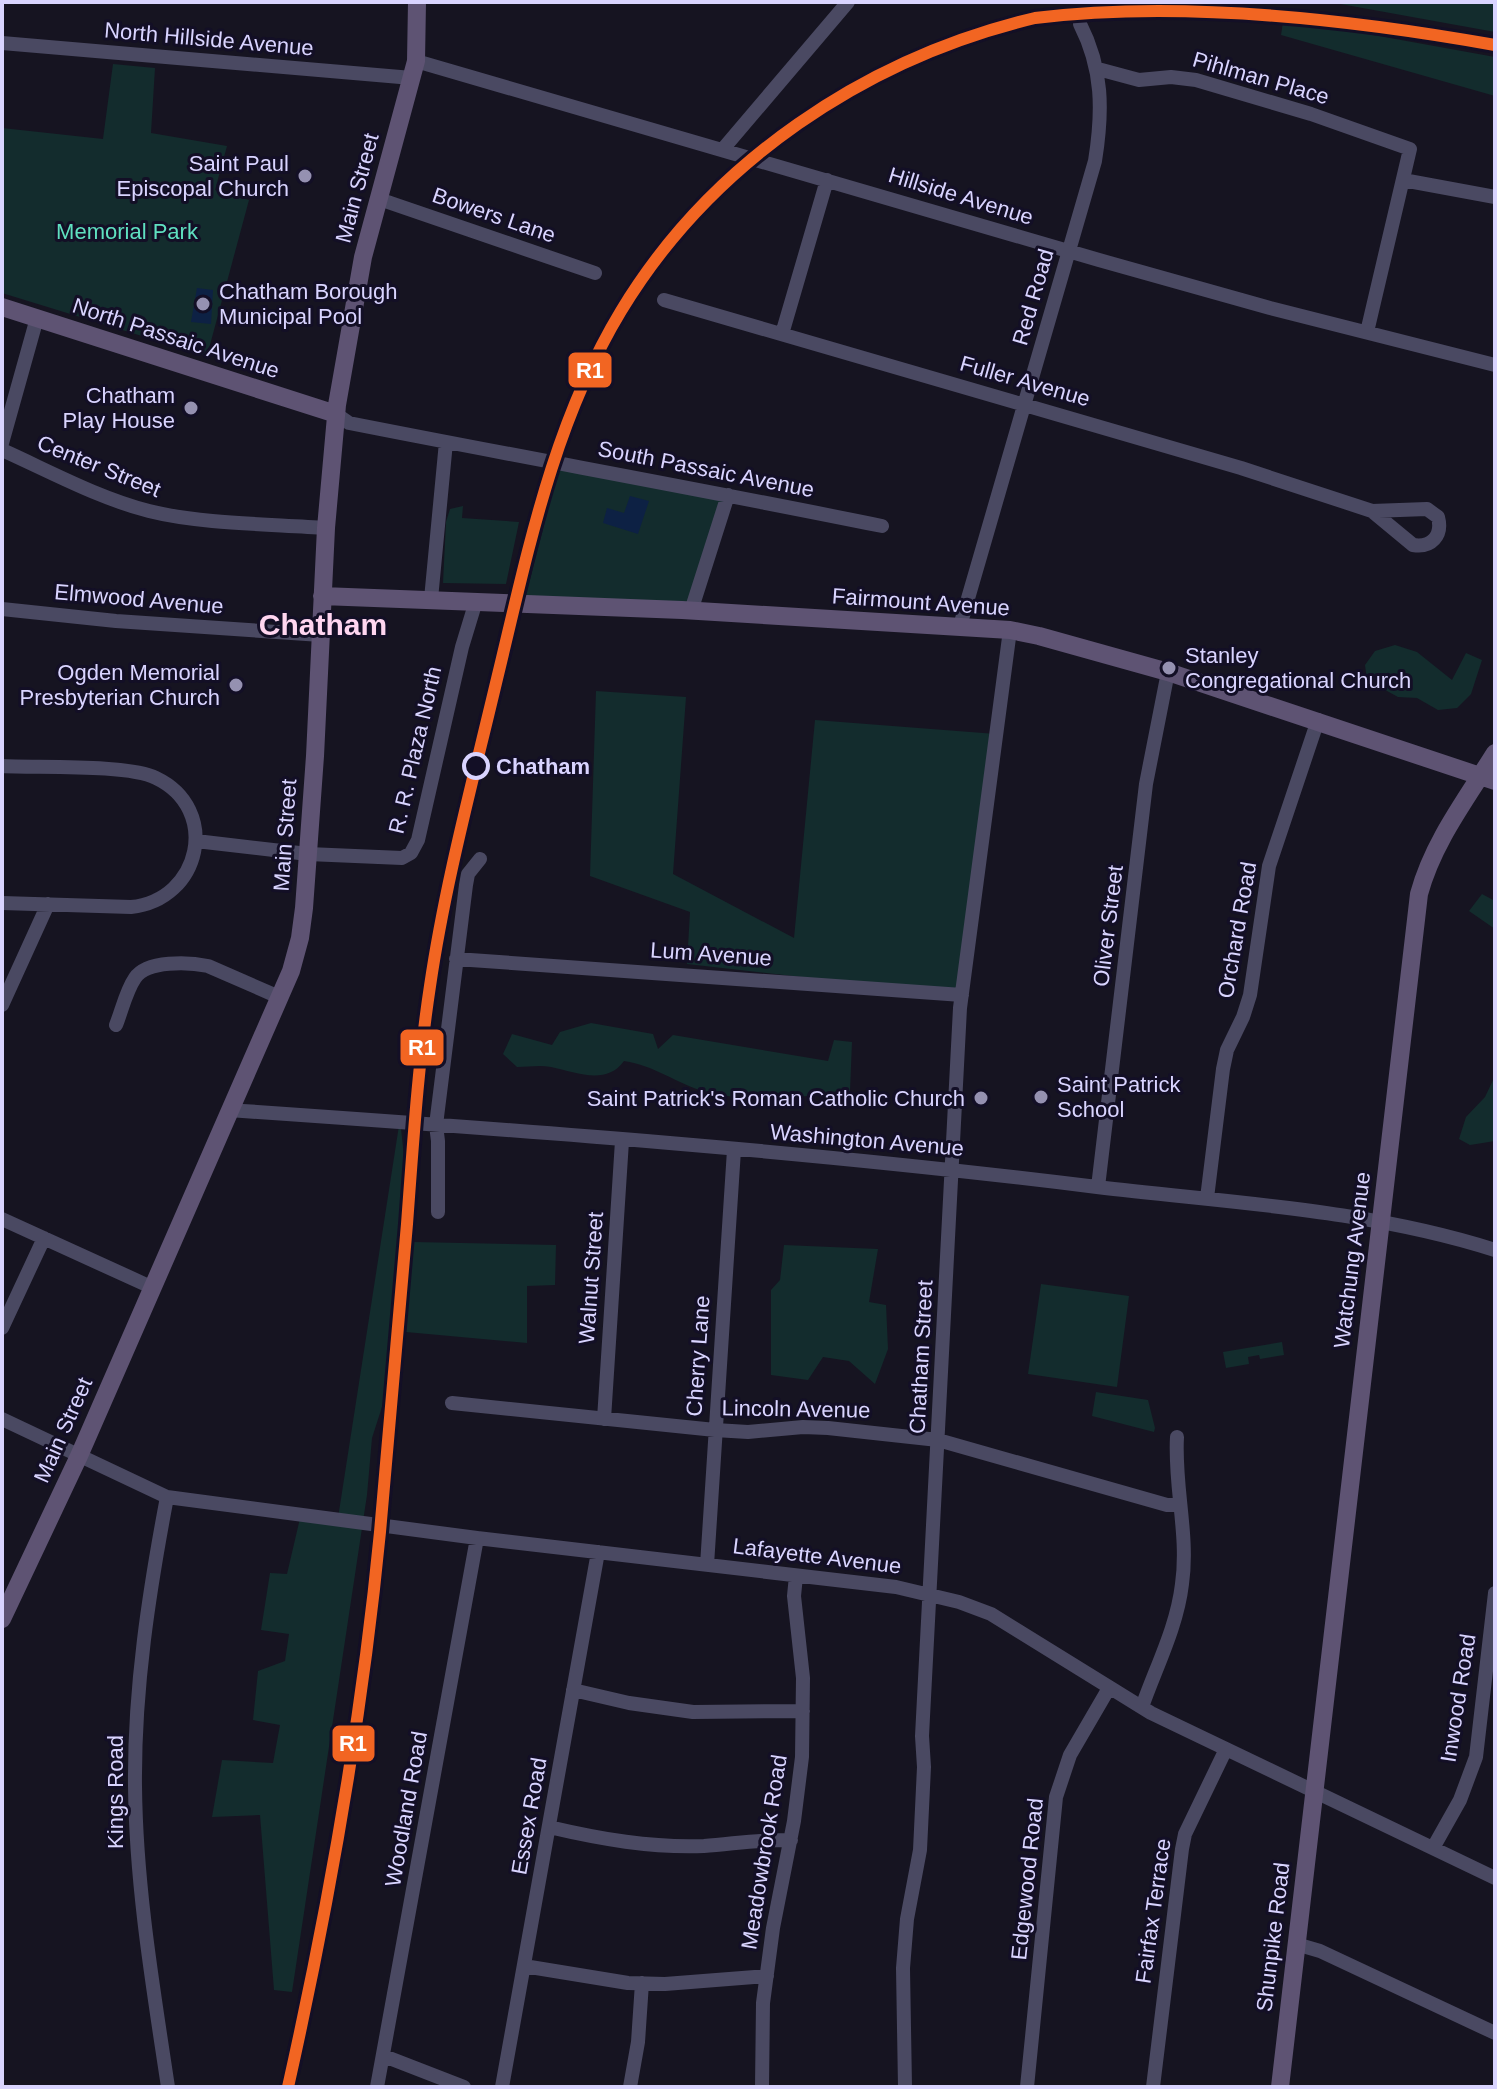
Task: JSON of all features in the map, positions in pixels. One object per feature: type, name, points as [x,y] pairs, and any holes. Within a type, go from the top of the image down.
[{"type":"main road","name":"Main Street","points":[[2,1619],[79,1456],[297,952],[308,854],[326,528],[336,414],[354,304],[414,70],[417,2]]},
{"type":"main road","name":"North Passaic Avenue","points":[[2,307],[336,414]]},
{"type":"main road","name":"Fairmount Avenue","points":[[322,596],[691,611],[1010,630],[1168,672],[1488,779]]},
{"type":"main road","name":"Watchung Avenue","points":[[1314,1792],[1419,894],[1430,860],[1488,779],[1495,753]]},
{"type":"main road","name":"Shunpike Road","points":[[1280,2087],[1314,1792]]},
{"type":"street","points":[[723,149],[848,2]]},
{"type":"street","name":"Red Road","points":[[960,626],[1095,161],[1102,108],[1098,69],[1080,24]]},
{"type":"street","name":"North Hillside Avenue","points":[[2,43],[414,70]]},
{"type":"street","name":"Pihlman Place","points":[[1098,69],[1139,80],[1171,77],[1196,80],[1311,114],[1409,148],[1403,180]]},
{"type":"street","name":"Hillside Avenue","points":[[414,70],[723,149],[1257,305],[1495,365]]},
{"type":"street","points":[[782,334],[827,180]]},
{"type":"street","points":[[1367,332],[1403,180],[1495,197]]},
{"type":"street","name":"Bowers Lane","points":[[379,199],[595,273]]},
{"type":"street","name":"Fuller Avenue","points":[[664,300],[1190,452],[1372,511]]},
{"type":"street","points":[[2,443],[37,318]]},
{"type":"street","name":"South Passaic Avenue","points":[[336,414],[349,423],[882,526]]},
{"type":"street","points":[[431,599],[446,442]]},
{"type":"street","name":"Center Street","points":[[2,450],[145,510],[185,517],[326,528]]},
{"type":"street","points":[[691,611],[728,495]]},
{"type":"street","name":"R. R. Plaza North","points":[[308,854],[402,858],[411,853],[418,840],[462,647],[476,601]]},
{"type":"street","name":"Elmwood Avenue","points":[[2,609],[116,621],[321,635]]},
{"type":"street","name":"Chatham Street","points":[[905,2087],[903,1968],[907,1919],[920,1850],[924,1767],[922,1736],[962,995],[1010,630]]},
{"type":"street","name":"Oliver Street","points":[[1098,1187],[1146,784],[1168,672]]},
{"type":"street","name":"Orchard Road","points":[[1207,1198],[1223,1069],[1227,1050],[1250,995],[1269,866],[1318,720]]},
{"type":"street","points":[[2,766],[129,771],[155,777],[172,787],[185,803],[193,819],[196,841],[193,861],[187,873],[169,893],[157,900],[131,907],[2,903]]},
{"type":"street","points":[[196,841],[308,854]]},
{"type":"street","points":[[438,1212],[436,1125],[468,874],[480,859]]},
{"type":"street","points":[[2,1005],[48,904]]},
{"type":"street","name":"Lum Avenue","points":[[456,959],[962,995]]},
{"type":"street","points":[[116,1025],[133,980],[143,970],[154,967],[208,966],[279,997]]},
{"type":"street","name":"Washington Avenue","points":[[229,1110],[952,1169],[1207,1198],[1381,1222],[1495,1250]]},
{"type":"street","name":"Walnut Street","points":[[604,1419],[622,1141]]},
{"type":"street","name":"Cherry Lane","points":[[707,1565],[734,1150]]},
{"type":"street","points":[[2,1219],[151,1287]]},
{"type":"street","points":[[2,1328],[44,1238]]},
{"type":"street","name":"Lincoln Avenue","points":[[452,1403],[715,1430],[748,1432],[828,1428],[938,1440],[1167,1505],[1179,1505]]},
{"type":"street","name":"Lafayette Avenue","points":[[2,1419],[167,1497],[930,1594],[991,1614],[1142,1707],[1495,1878]]},
{"type":"street","points":[[1142,1707],[1175,1617],[1182,1584],[1184,1542],[1179,1505],[1177,1437]]},
{"type":"street","name":"Kings Road","points":[[167,1497],[141,1662],[135,1782],[141,1901],[168,2087]]},
{"type":"street","name":"Woodland Road","points":[[377,2087],[477,1538]]},
{"type":"street","name":"Essex Road","points":[[502,2087],[598,1552]]},
{"type":"street","name":"Meadowbrook Road","points":[[762,2087],[763,2003],[801,1770],[803,1678],[794,1596],[796,1576]]},
{"type":"street","name":"Inwood Road","points":[[1433,1848],[1460,1800],[1476,1757],[1495,1593]]},
{"type":"street","name":"Edgewood Road","points":[[1027,2087],[1056,1797],[1070,1755],[1109,1688]]},
{"type":"street","points":[[573,1690],[629,1703],[693,1712],[803,1711]]},
{"type":"street","name":"Fairfax Terrace","points":[[1153,2087],[1185,1834],[1226,1749]]},
{"type":"street","points":[[549,1827],[647,1844],[705,1846],[762,1839],[791,1840]]},
{"type":"street","points":[[1296,1944],[1320,1951],[1495,2033]]},
{"type":"street","points":[[524,1966],[665,1984],[767,1976]]},
{"type":"street","points":[[630,2087],[638,2042],[642,1983]]},
{"type":"street","points":[[384,2056],[464,2087]]},
{"type":"green space","points":[[1322,2],[1495,2],[1495,32],[1335,3]]},
{"type":"green space","points":[[1283,22],[1495,57],[1495,96],[1281,35]]},
{"type":"green space","name":"Memorial Park","points":[[113,64],[155,68],[151,133],[227,146],[215,190],[249,200],[207,356],[2,293],[2,128],[103,139]]},
{"type":"green space","points":[[560,463],[729,495],[691,611],[524,603]]},
{"type":"green space","points":[[463,506],[462,518],[519,522],[506,584],[443,583],[446,522],[450,509]]},
{"type":"green space","points":[[1395,645],[1417,652],[1452,680],[1466,653],[1482,660],[1471,694],[1457,708],[1438,710],[1417,698],[1398,697],[1367,680],[1365,665],[1375,651]]},
{"type":"green space","points":[[596,691],[686,697],[673,874],[794,938],[815,720],[996,734],[960,995],[687,964],[690,912],[590,876]]},
{"type":"green space","points":[[1482,894],[1495,901],[1495,929],[1469,911]]},
{"type":"green space","points":[[591,1023],[653,1034],[658,1049],[673,1035],[828,1061],[834,1040],[852,1042],[850,1091],[797,1097],[741,1097],[706,1092],[645,1066],[624,1061],[609,1073],[590,1075],[547,1066],[517,1067],[503,1054],[512,1034],[552,1045],[560,1032]]},
{"type":"green space","points":[[1495,1076],[1495,1141],[1470,1145],[1459,1139],[1466,1117],[1485,1097]]},
{"type":"green space","points":[[400,1119],[413,1242],[556,1245],[555,1285],[527,1286],[527,1343],[406,1332],[372,1438],[367,1495],[292,1992],[274,1990],[260,1815],[212,1817],[222,1760],[273,1763],[280,1725],[253,1720],[258,1671],[285,1661],[289,1634],[261,1630],[270,1573],[287,1574],[301,1514],[338,1518]]},
{"type":"green space","points":[[784,1245],[878,1249],[869,1302],[886,1305],[888,1349],[875,1384],[849,1361],[823,1357],[808,1380],[771,1375],[771,1290],[780,1280]]},
{"type":"green space","points":[[1041,1284],[1129,1296],[1117,1387],[1028,1374]]},
{"type":"green space","points":[[1282,1342],[1284,1355],[1260,1359],[1259,1355],[1248,1357],[1249,1364],[1226,1368],[1223,1352]]},
{"type":"green space","points":[[1096,1392],[1148,1400],[1154,1432],[1092,1416]]},
{"type":"water","name":"Chatham Borough Municipal Pool","points":[[197,288],[213,290],[211,324],[191,322]]},
{"type":"water","points":[[630,496],[649,501],[638,534],[603,523],[607,508],[624,513]]},
{"type":"transit line","name":"R1","points":[[288,2087],[330,1880],[364,1672],[384,1493],[419,1075],[443,910],[544,492],[577,399],[621,311],[658,257],[700,208],[747,163],[798,124],[853,89],[912,60],[972,36],[1035,18],[1148,11],[1324,20],[1495,45]]},
{"type":"place","name":"Saint Paul Episcopal Church","points":[[305,176]]},
{"type":"place","name":"Chatham Borough Municipal Pool","points":[[203,304]]},
{"type":"place","name":"Chatham Play House","points":[[191,408]]},
{"type":"place","name":"Stanley Congregational Church","points":[[1169,668]]},
{"type":"place","name":"Ogden Memorial Presbyterian Church","points":[[236,685]]},
{"type":"place","name":"Chatham","points":[[476,766]]},
{"type":"place","name":"Saint Patrick School","points":[[1041,1097]]},
{"type":"place","name":"Saint Patrick's Roman Catholic Church","points":[[981,1098]]},
{"type":"district","name":"Chatham","points":[[323,624]]}]
